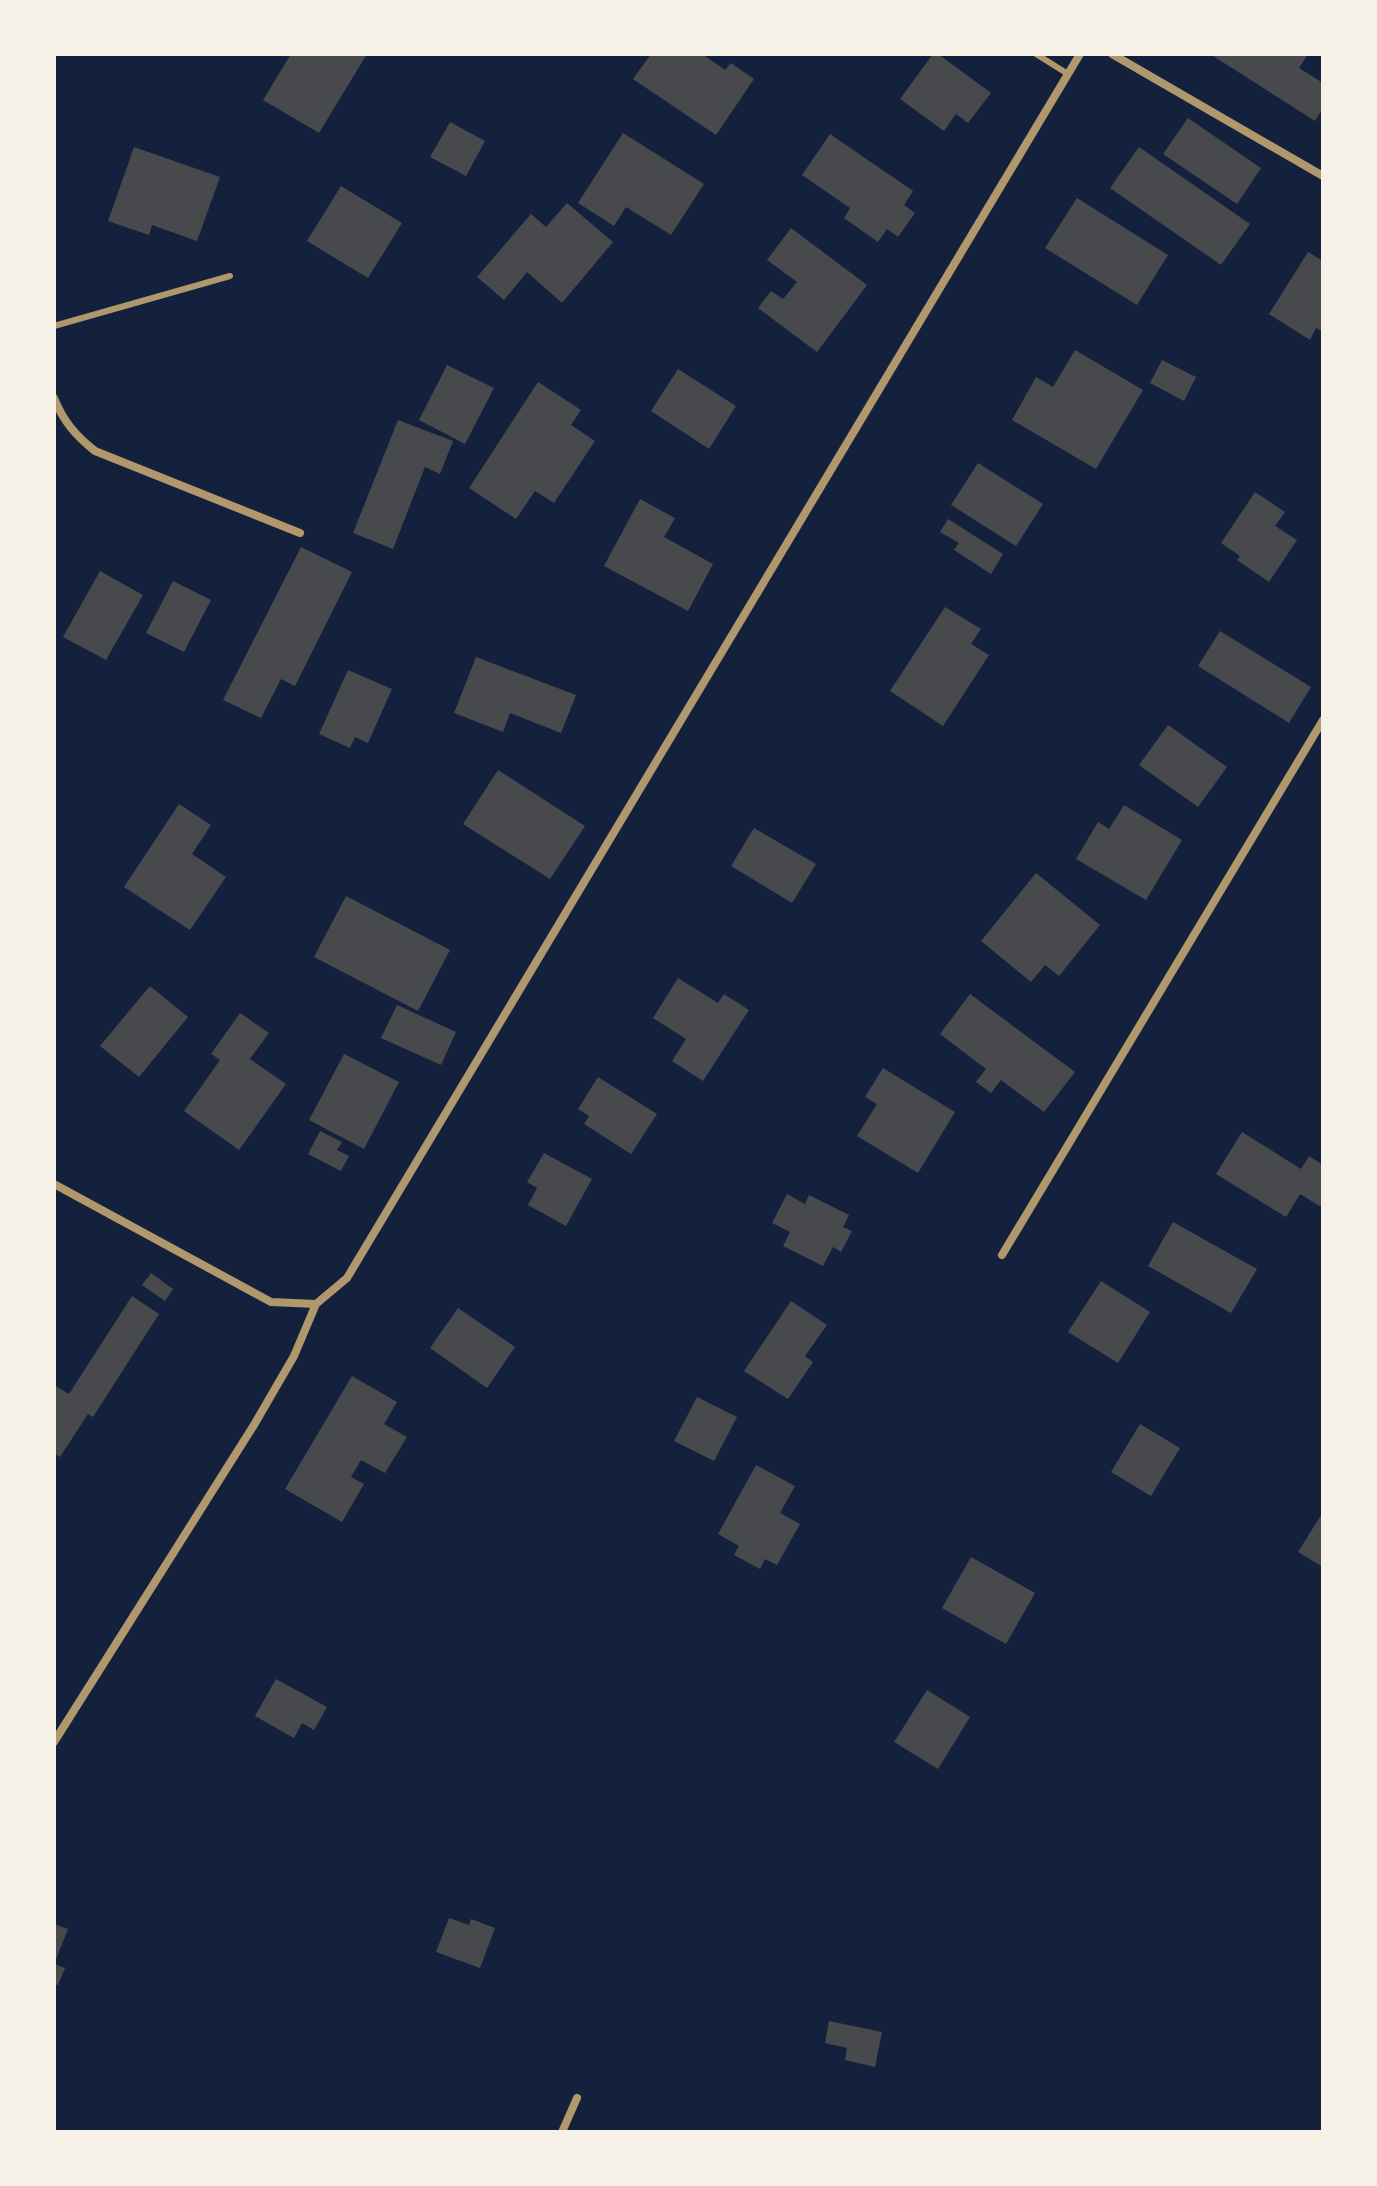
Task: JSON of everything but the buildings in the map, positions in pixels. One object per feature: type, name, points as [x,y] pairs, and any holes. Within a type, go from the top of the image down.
[{"type":"street","points":[[54,1742],[254,1425],[294,1356],[316,1304],[347,1278],[1080,54]]},
{"type":"street","points":[[1112,54],[1323,176]]},
{"type":"street","points":[[54,398],[67,424],[95,451],[300,533]]},
{"type":"street","points":[[1002,1255],[1323,720]]},
{"type":"street","points":[[54,1184],[271,1302],[316,1304]]},
{"type":"street","points":[[562,2132],[577,2098]]},
{"type":"lane","points":[[1036,54],[1068,74]]},
{"type":"lane","points":[[54,326],[230,276]]}]
